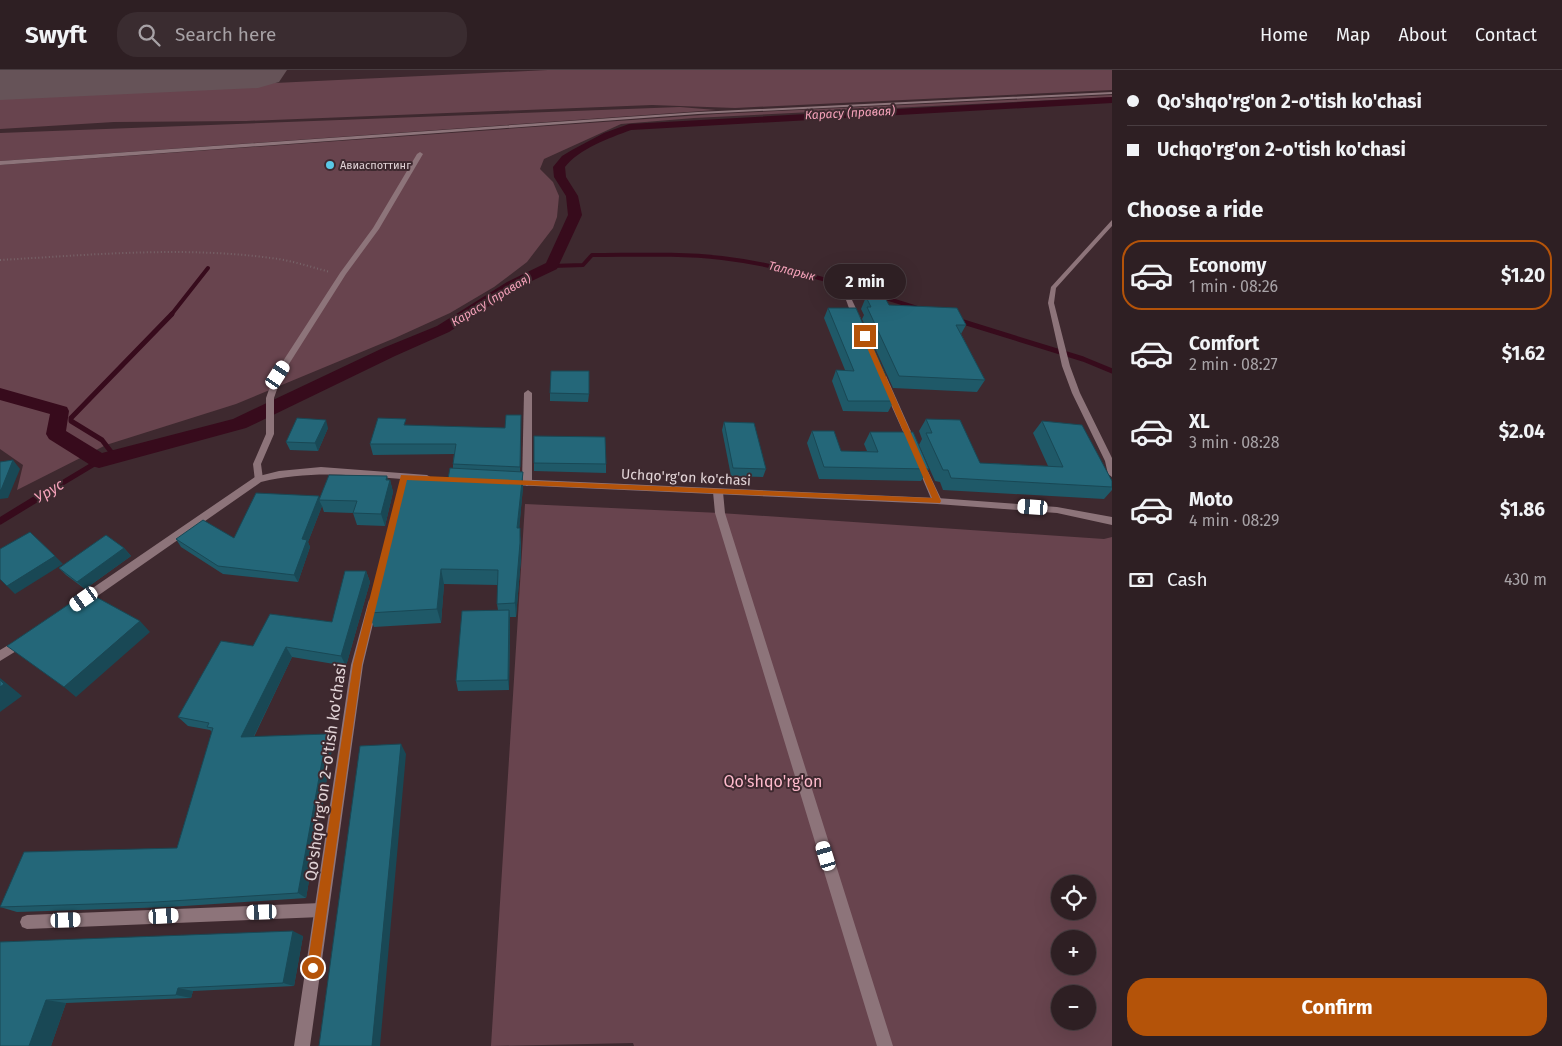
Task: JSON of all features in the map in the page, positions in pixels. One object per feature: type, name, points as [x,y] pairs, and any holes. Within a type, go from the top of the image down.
[{"type":"street","points":[[0,163],[698,113],[1112,93]]},
{"type":"street","points":[[258,479],[257,464],[270,434],[270,398],[278,375],[343,273],[376,229],[420,154]]},
{"type":"street","points":[[1112,222],[1051,291],[1051,303],[1066,366],[1076,393],[1109,461],[1112,474]]},
{"type":"street","points":[[848,300],[861,327]]},
{"type":"street","points":[[877,364],[937,501]]},
{"type":"street","points":[[527,483],[528,393]]},
{"type":"street","points":[[76,605],[258,479],[283,472],[333,469],[403,482],[442,479]]},
{"type":"street","name":"Uchqo'rg'on ko'chasi","points":[[498,482],[937,501],[1057,510],[1112,521]]},
{"type":"street","points":[[718,492],[720,513],[885,1046]]},
{"type":"street","name":"Qo'shqo'rg'on 2-o'tish ko'chasi","points":[[302,1046],[357,664],[376,590]]},
{"type":"street","points":[[0,656],[28,638]]},
{"type":"street","points":[[27,922],[321,910]]},
{"type":"path","points":[[0,260],[99,254],[226,253],[273,258],[343,273]]},
{"type":"green space","points":[[548,70],[1112,70],[1112,90],[735,108],[652,105],[246,121],[114,122],[0,129],[0,96]]},
{"type":"green space","points":[[1112,95],[1112,97],[694,118],[621,124],[544,159],[540,169],[553,182],[559,196],[557,217],[553,228],[527,262],[494,287],[450,313],[236,404],[106,445],[17,490],[23,465],[0,449],[0,165],[716,114]]},
{"type":"green space","points":[[680,107],[716,110],[0,161],[0,133]]},
{"type":"green space","name":"Qo'shqo'rg'on","points":[[525,504],[720,513],[1104,539],[1112,537],[1112,1046],[634,1046],[633,1043],[491,1046]]},
{"type":"building","points":[[866,297],[885,298],[889,305],[957,308],[966,325],[956,325],[985,380],[899,376],[867,307],[871,307]]},
{"type":"building","points":[[828,308],[856,308],[886,376],[882,376],[894,401],[848,401],[836,370],[854,371]]},
{"type":"building","points":[[551,371],[589,371],[589,394],[550,393]]},
{"type":"building","points":[[506,415],[521,415],[520,467],[453,464],[456,444],[370,444],[378,418],[406,419],[404,425],[505,428]]},
{"type":"building","points":[[297,418],[326,420],[315,443],[286,442]]},
{"type":"building","points":[[926,419],[960,420],[980,463],[1063,467],[1042,421],[1082,425],[1112,481],[1112,487],[951,478],[948,470],[943,470],[926,433],[932,433]]},
{"type":"building","points":[[724,422],[754,423],[766,469],[733,468]]},
{"type":"building","points":[[812,431],[834,431],[841,451],[878,452],[870,432],[913,432],[929,469],[824,467]]},
{"type":"building","points":[[534,436],[605,437],[606,464],[534,463]]},
{"type":"building","points":[[13,460],[1,490],[0,490],[0,462]]},
{"type":"building","points":[[450,468],[523,472],[517,528],[520,528],[520,543],[515,603],[497,604],[498,570],[441,569],[437,609],[368,613],[403,477],[448,479]]},
{"type":"building","points":[[329,475],[387,476],[386,480],[390,480],[381,514],[353,513],[357,501],[319,500]]},
{"type":"building","points":[[256,493],[319,496],[302,539],[307,540],[294,575],[218,566],[176,539],[203,520],[234,538]]},
{"type":"building","points":[[30,532],[55,556],[7,586],[0,579],[0,549]]},
{"type":"building","points":[[106,535],[124,548],[77,582],[59,568]]},
{"type":"building","points":[[345,571],[366,571],[341,656],[286,647],[241,737],[327,734],[298,893],[156,902],[0,907],[24,852],[177,848],[213,728],[207,727],[209,723],[178,717],[221,641],[253,646],[270,614],[332,622]]},
{"type":"building","points":[[87,592],[140,621],[64,687],[7,646]]},
{"type":"building","points":[[509,610],[508,680],[456,681],[462,611]]},
{"type":"building","points":[[401,744],[372,1046],[319,1046],[360,746]]},
{"type":"building","points":[[293,931],[283,983],[178,988],[176,995],[46,1000],[29,1046],[0,1046],[0,942]]},
{"type":"waterway","name":"Карасу (правая)","points":[[0,394],[60,411],[56,434],[99,461],[239,424],[389,352],[443,329],[512,285],[552,266],[575,215],[572,196],[560,177],[559,167],[566,158],[576,152],[608,135],[629,127],[1112,100]]},
{"type":"waterway","name":"Таларык","points":[[552,266],[583,265],[592,255],[706,256],[798,272],[921,309]]},
{"type":"waterway","points":[[171,315],[208,268]]},
{"type":"waterway","points":[[115,457],[102,440],[71,421],[71,418],[172,314]]},
{"type":"waterway","name":"Таларык","points":[[957,320],[1083,359],[1112,371]]},
{"type":"waterway","name":"Урус","points":[[39,497],[99,461]]},
{"type":"waterway","name":"Урус","points":[[0,521],[41,496]]},
{"type":"runway","points":[[0,82],[258,70]]},
{"type":"place","name":"Авиаспоттинг","points":[[330,165]]},
{"type":"route","points":[[313,968],[357,664],[404,477],[937,501],[865,336]]}]
